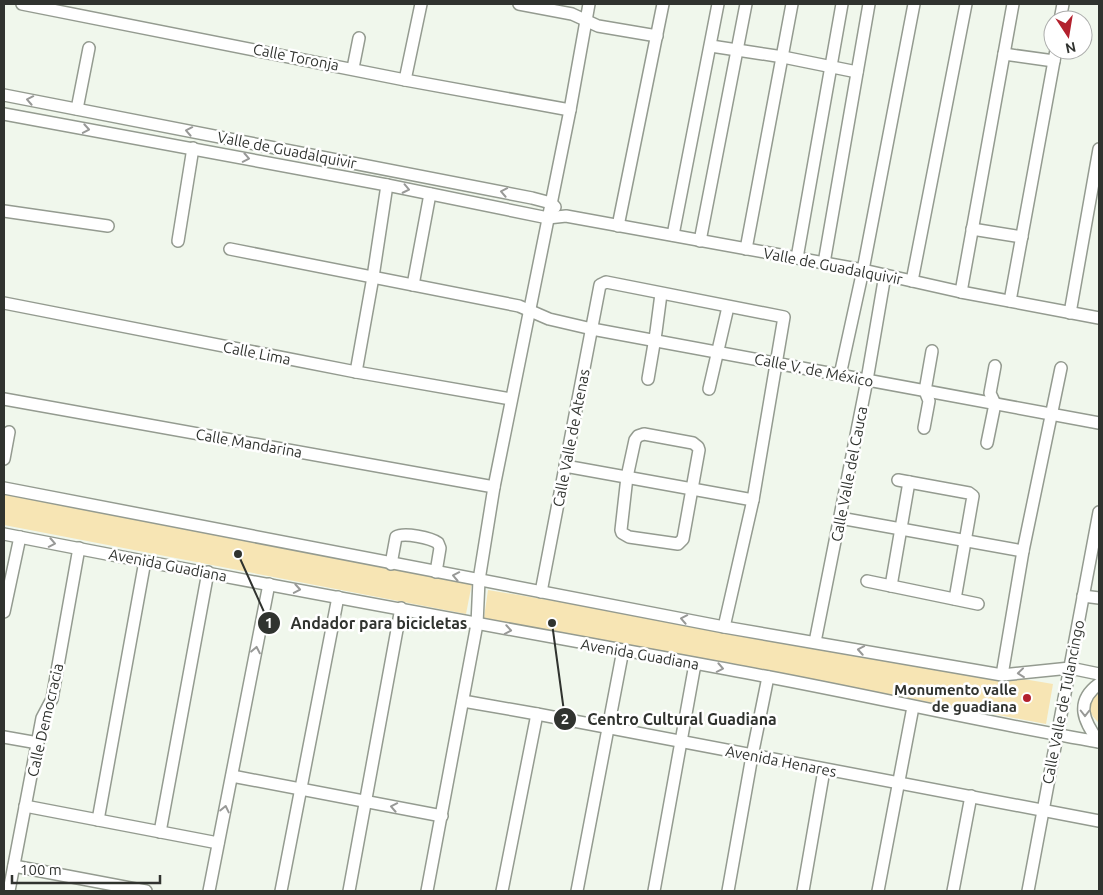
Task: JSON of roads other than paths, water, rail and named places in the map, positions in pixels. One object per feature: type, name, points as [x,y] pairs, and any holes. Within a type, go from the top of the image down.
[{"type":"street","name":"Calle Toronja","points":[[22,4],[353,68],[405,80],[570,110]]},
{"type":"street","points":[[405,80],[421,4]]},
{"type":"street","points":[[519,4],[572,14],[598,26],[657,36]]},
{"type":"street","points":[[427,891],[477,624],[479,580],[494,487],[570,110],[589,4]]},
{"type":"street","points":[[618,226],[663,4]]},
{"type":"street","points":[[673,235],[718,4]]},
{"type":"street","points":[[700,241],[746,4]]},
{"type":"street","points":[[746,249],[792,4]]},
{"type":"street","points":[[797,258],[842,4]]},
{"type":"street","points":[[824,263],[869,4]]},
{"type":"street","points":[[840,375],[863,270],[914,4]]},
{"type":"street","points":[[912,281],[966,4]]},
{"type":"street","points":[[960,292],[1013,4]]},
{"type":"street","points":[[353,68],[359,38]]},
{"type":"street","points":[[710,46],[783,57],[858,72]]},
{"type":"street","points":[[77,109],[89,48]]},
{"type":"street","points":[[1004,54],[1043,56]]},
{"type":"street","points":[[1010,301],[1054,60]]},
{"type":"street","name":"Valle de Guadalquivir","points":[[4,95],[532,198],[551,203],[566,216]]},
{"type":"street","name":"Valle de Guadalquivir","points":[[4,114],[387,185],[548,218],[566,216],[863,270],[960,292],[1099,318]]},
{"type":"street","points":[[178,241],[193,148]]},
{"type":"street","points":[[1070,313],[1099,149]]},
{"type":"street","points":[[356,372],[387,185]]},
{"type":"street","points":[[413,285],[430,194]]},
{"type":"street","points":[[4,211],[108,226]]},
{"type":"street","points":[[972,229],[1022,237]]},
{"type":"street","name":"Calle V. de México","points":[[230,249],[519,306],[549,319],[592,329],[1099,423]]},
{"type":"street","name":"Calle Valle del Cauca","points":[[815,642],[867,380],[884,275]]},
{"type":"street","name":"Calle Valle de Atenas","points":[[541,592],[564,466],[602,284],[606,282],[661,294]]},
{"type":"street","points":[[648,379],[661,294],[784,317],[753,500],[724,627]]},
{"type":"street","name":"Calle Lima","points":[[4,303],[356,372],[512,399]]},
{"type":"street","points":[[709,389],[728,307]]},
{"type":"street","points":[[924,428],[929,401],[925,391],[932,351]]},
{"type":"street","points":[[987,443],[995,404],[990,393],[995,366]]},
{"type":"street","points":[[1002,675],[1023,550],[1061,368]]},
{"type":"street","name":"Calle Mandarina","points":[[4,399],[494,487]]},
{"type":"street","points":[[4,459],[9,432]]},
{"type":"street","points":[[644,434],[693,444],[698,447],[699,453],[692,490],[683,539],[680,543],[666,543],[622,533],[620,527],[627,477],[635,440],[638,436],[644,434]]},
{"type":"street","points":[[564,466],[753,500]]},
{"type":"street","points":[[891,586],[900,529],[903,481],[969,493],[973,496],[955,599]]},
{"type":"street","points":[[4,488],[724,627],[1002,675],[1070,668],[1099,674]]},
{"type":"street","name":"Calle Valle de Tulancingo","points":[[1028,891],[1099,512]]},
{"type":"street","points":[[840,518],[1023,550]]},
{"type":"street","name":"Avenida Guadiana","points":[[4,534],[768,677],[1099,742]]},
{"type":"street","points":[[391,564],[396,538],[404,534],[434,540],[438,543],[440,548],[436,572]]},
{"type":"street","points":[[4,612],[20,537]]},
{"type":"street","name":"Calle Democracia","points":[[10,891],[42,718],[52,700],[80,548]]},
{"type":"street","points":[[98,820],[145,561]]},
{"type":"street","points":[[160,832],[208,572]]},
{"type":"street","points":[[867,581],[978,604]]},
{"type":"street","points":[[209,891],[269,584]]},
{"type":"street","points":[[1083,596],[1099,598]]},
{"type":"street","points":[[281,891],[338,597]]},
{"type":"street","points":[[349,891],[402,608]]},
{"type":"street","points":[[577,891],[623,650]]},
{"type":"street","points":[[654,891],[695,664]]},
{"type":"street","points":[[728,891],[768,677]]},
{"type":"street","points":[[1099,684],[1089,694],[1084,710],[1086,722],[1099,742]]},
{"type":"street","name":"Avenida Henares","points":[[463,702],[608,727],[824,770],[1099,821]]},
{"type":"street","points":[[878,891],[913,707]]},
{"type":"street","points":[[502,891],[537,714]]},
{"type":"street","points":[[4,737],[38,744]]},
{"type":"street","points":[[804,891],[824,770]]},
{"type":"street","points":[[232,776],[442,816]]},
{"type":"street","points":[[953,891],[971,796]]},
{"type":"street","points":[[25,806],[218,843]]},
{"type":"street","points":[[14,866],[146,891]]},
{"type":"place","name":"Andador para bicicletas","points":[[238,554]]},
{"type":"place","name":"Centro Cultural Guadiana","points":[[552,623]]},
{"type":"place","name":"Monumento valle de guadiana","points":[[1027,698]]}]
